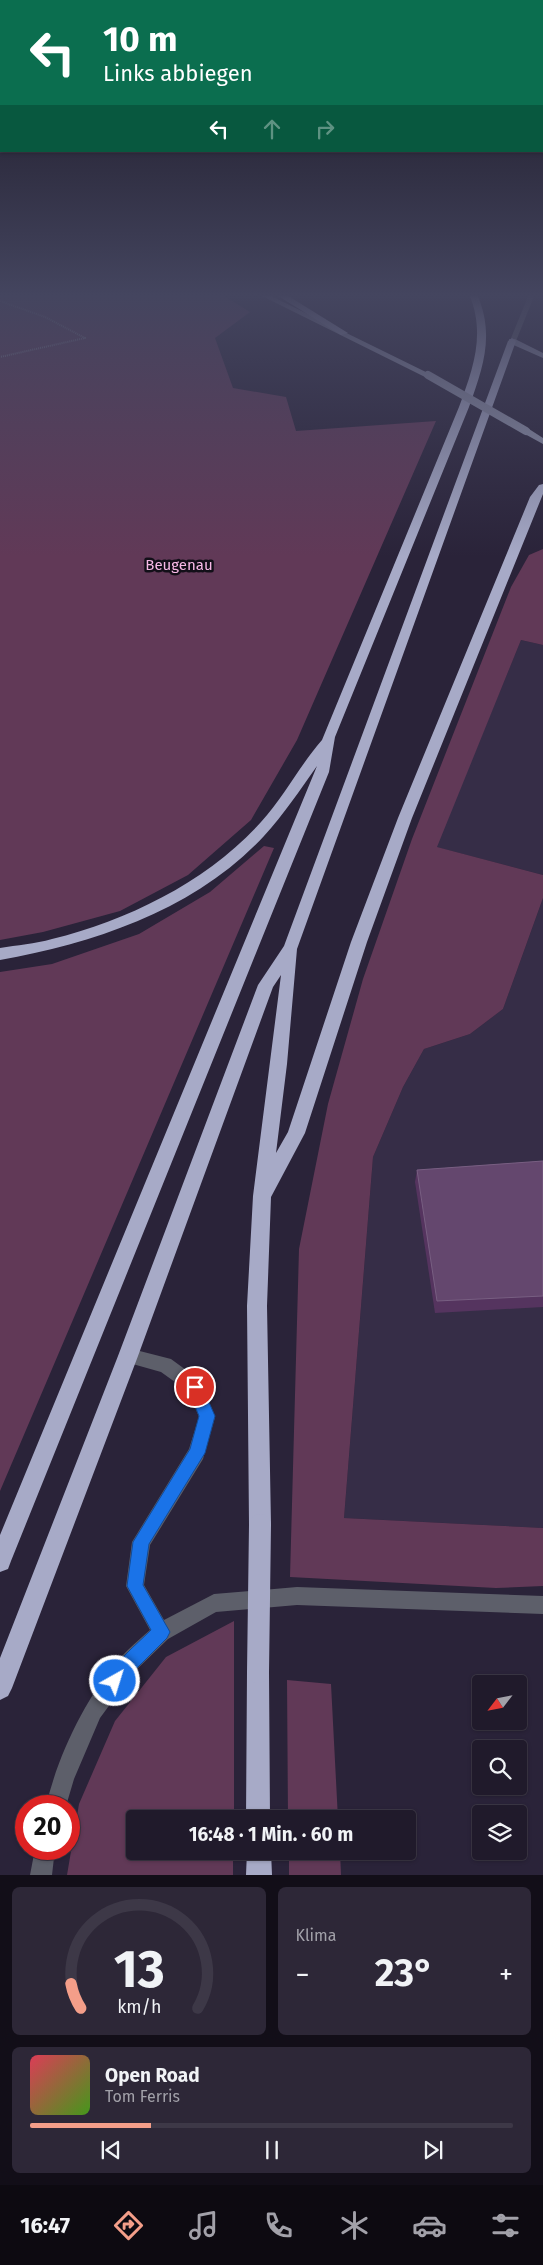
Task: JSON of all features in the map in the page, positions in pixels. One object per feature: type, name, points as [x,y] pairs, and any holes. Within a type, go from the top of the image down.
[{"type":"highway","points":[[0,1561],[322,772],[329,738],[473,382]]},
{"type":"highway","points":[[0,1688],[128,1356],[266,986],[291,947],[497,382]]},
{"type":"highway","points":[[262,1196],[296,1133],[359,942],[405,818],[535,497],[543,487]]},
{"type":"highway","points":[[0,954],[52,945],[91,934],[184,892],[225,863],[258,834],[289,796],[329,738]]},
{"type":"highway","points":[[258,1810],[260,1525],[257,1306],[262,1196],[279,1064],[291,947]]},
{"type":"highway","points":[[258,1860],[258,1875]]},
{"type":"main road","points":[[439,382],[543,442]]},
{"type":"street","points":[[128,1356],[165,1365],[195,1387],[207,1416],[197,1453],[141,1542],[135,1586],[161,1632]]},
{"type":"street","points":[[59,1795],[64,1778],[93,1712],[126,1666],[161,1632],[214,1603],[297,1596],[543,1605]]},
{"type":"street","points":[[41,1875],[44,1860]]},
{"type":"shaded area","points":[[521,640],[543,645],[543,875],[436,847]]},
{"type":"shaded area","points":[[543,898],[543,1528],[344,1518],[373,1157],[403,1087],[424,1049],[470,1034],[503,1009]]},
{"type":"green space","name":"Beugenau","points":[[0,382],[231,382],[233,388],[286,397],[296,431],[436,421],[297,740],[251,820],[188,875],[120,911],[43,932],[0,940]]},
{"type":"green space","points":[[543,549],[543,645],[521,640],[437,847],[543,875],[543,898],[503,1009],[470,1034],[424,1049],[403,1087],[373,1157],[344,1518],[543,1528],[543,1586],[496,1588],[290,1577],[299,1249],[328,1104],[363,979],[412,839],[511,587],[529,555]]},
{"type":"green space","points":[[264,846],[274,848],[0,1491],[0,972],[52,964],[139,934],[210,892]]},
{"type":"green space","points":[[234,1621],[234,1810],[126,1810],[126,1860],[233,1860],[233,1875],[67,1875],[70,1860],[80,1860],[80,1802],[115,1721],[166,1657]]},
{"type":"green space","points":[[287,1680],[331,1684],[338,1810],[288,1810]]},
{"type":"green space","points":[[289,1860],[340,1860],[341,1875],[289,1875]]},
{"type":"building","points":[[543,1161],[543,1296],[437,1301],[417,1170]]},
{"type":"route","points":[[115,1681],[126,1666],[161,1632],[135,1586],[141,1542],[197,1453],[207,1416],[195,1387]]}]
